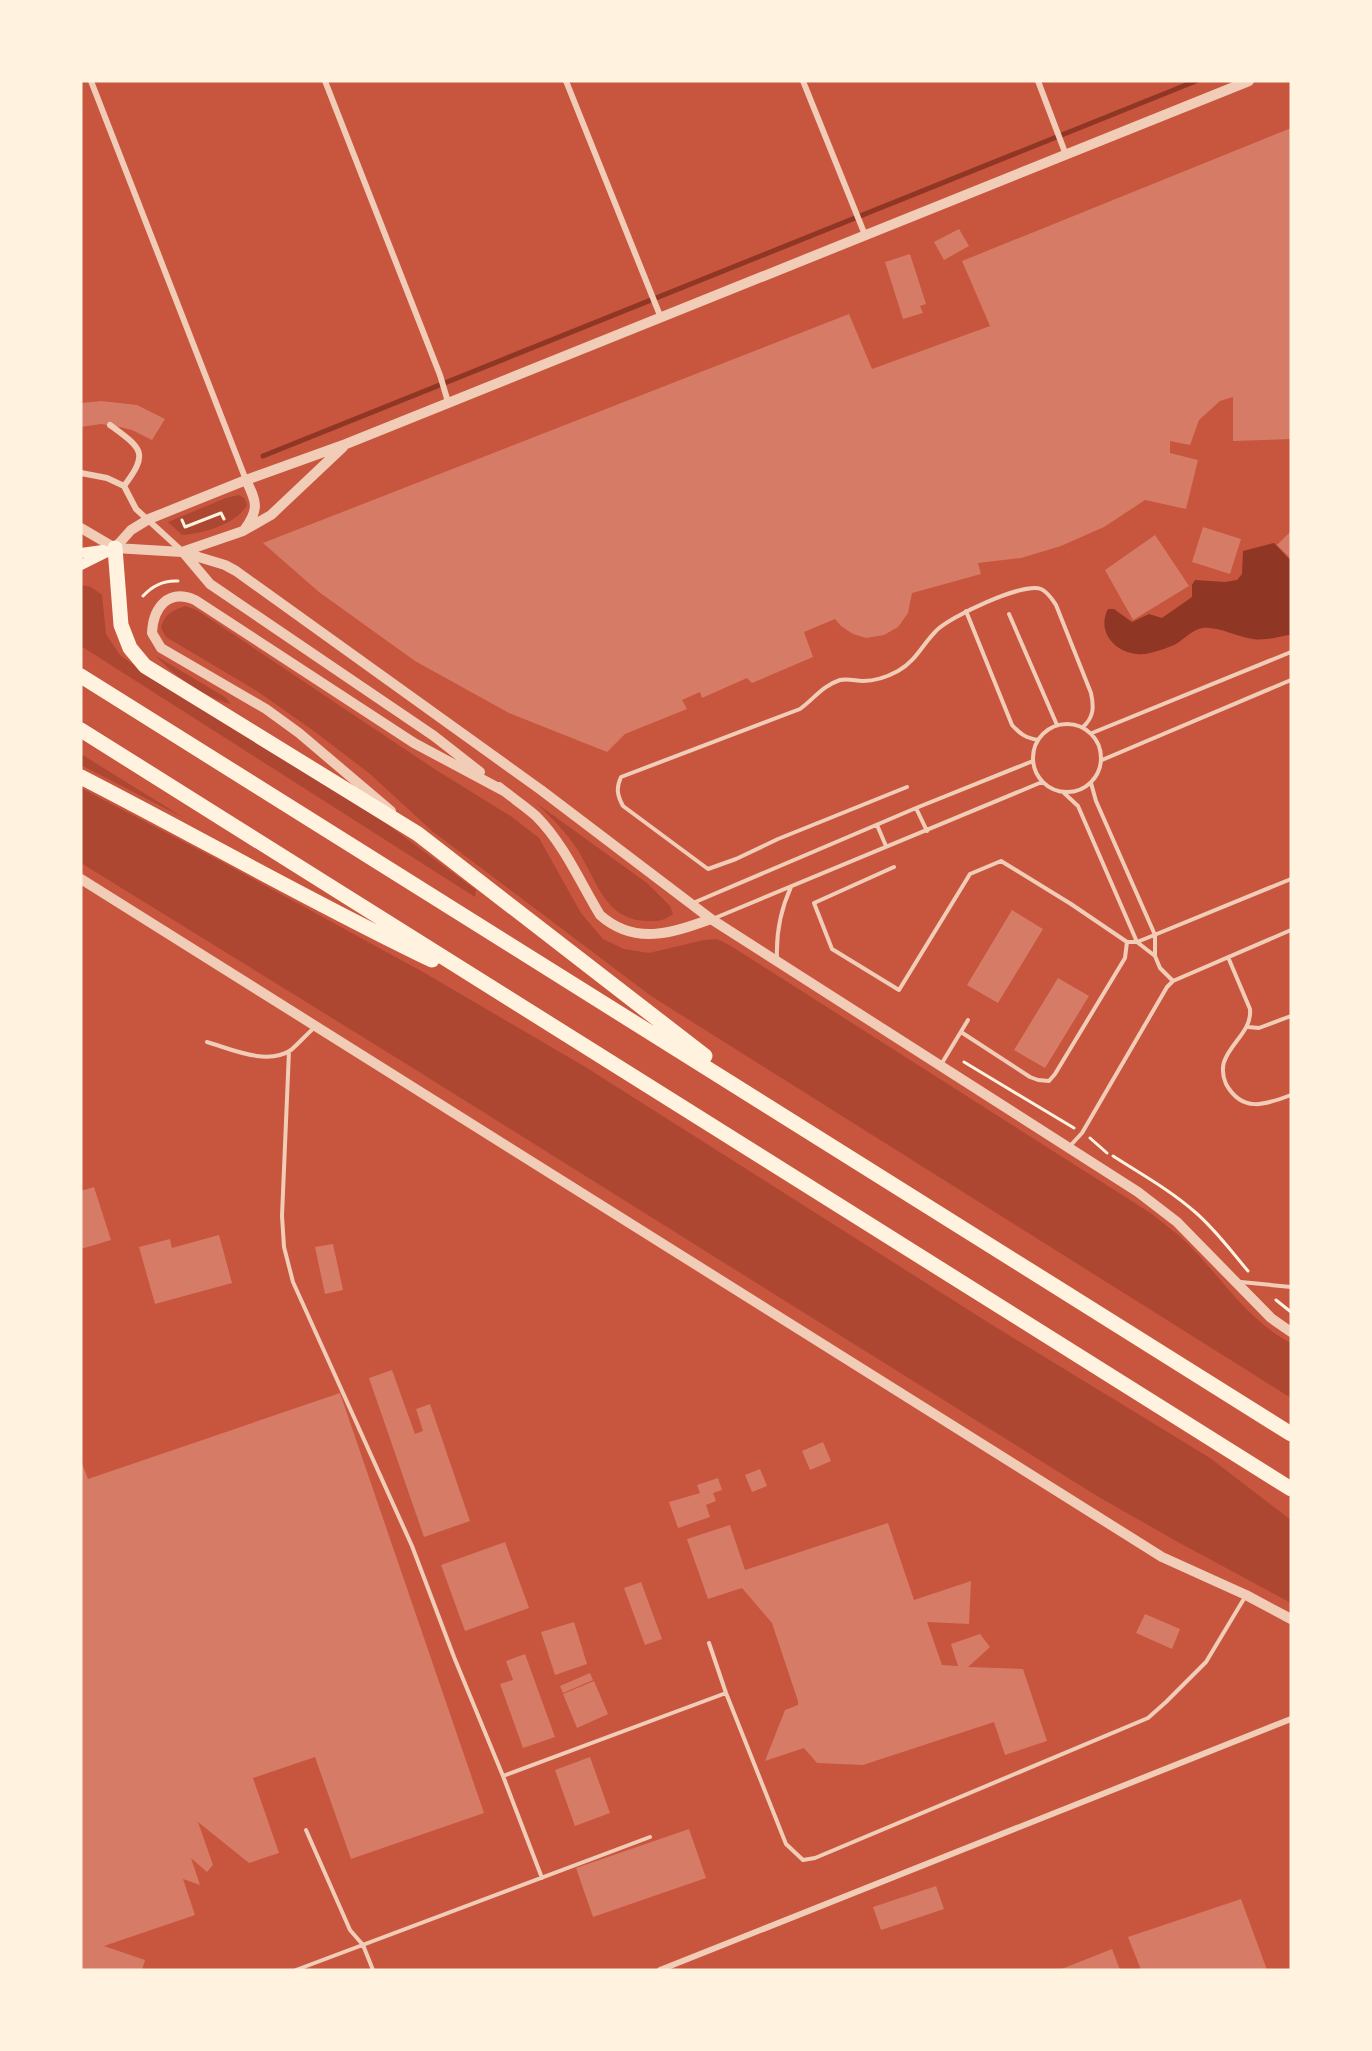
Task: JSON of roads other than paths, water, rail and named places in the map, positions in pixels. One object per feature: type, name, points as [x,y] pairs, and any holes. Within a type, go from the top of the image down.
[{"type":"highway","points":[[115,548],[121,625],[130,648],[145,666],[418,834],[771,1108]]},
{"type":"highway","points":[[81,676],[1291,1434]]},
{"type":"highway","points":[[81,730],[1291,1489]]},
{"type":"highway","points":[[81,777],[368,929],[498,991]]},
{"type":"highway","points":[[1255,1466],[1291,1500]]},
{"type":"main road","points":[[81,547],[115,548]]},
{"type":"main road","points":[[81,553],[115,548]]},
{"type":"main road","points":[[81,565],[115,548]]},
{"type":"street","points":[[91,81],[246,480],[256,500],[254,513],[243,531]]},
{"type":"street","points":[[325,81],[447,398]]},
{"type":"street","points":[[566,81],[659,314]]},
{"type":"street","points":[[803,81],[864,231]]},
{"type":"street","points":[[1038,81],[1066,155]]},
{"type":"street","points":[[115,548],[131,530],[149,519],[246,480],[346,444],[447,398],[864,231],[1066,155],[1249,81]]},
{"type":"street","points":[[110,425],[136,444],[140,456],[137,469],[124,486]]},
{"type":"street","points":[[182,552],[243,531],[271,514],[346,444]]},
{"type":"street","points":[[81,473],[107,478],[124,486],[136,509],[182,552],[210,584],[434,736],[536,816],[553,836],[600,915],[608,923],[632,932],[659,935],[711,920]]},
{"type":"street","points":[[81,528],[115,548],[182,552],[225,564],[236,571],[541,790],[711,920],[1069,1147],[1159,1208],[1177,1222],[1271,1318],[1291,1332]]},
{"type":"street","points":[[418,834],[266,709],[161,648],[152,633],[157,610],[162,604],[177,596],[186,596],[195,600],[414,743],[504,791]]},
{"type":"street","points":[[81,879],[1162,1557],[1246,1595],[1291,1619]]},
{"type":"street","points":[[660,1970],[1291,1719]]},
{"type":"lane","points":[[907,787],[708,869],[623,806],[618,797],[617,786],[621,777],[640,769],[800,709],[813,700],[822,688],[843,679],[864,681],[882,679],[914,660],[935,632],[947,621],[1009,593],[1029,587],[1040,588],[1049,594],[1056,605],[1091,693],[1094,704],[1092,715],[1090,721],[1083,727]]},
{"type":"lane","points":[[966,611],[1012,725],[1018,733],[1038,740]]},
{"type":"lane","points":[[1009,614],[1057,725]]},
{"type":"lane","points":[[1091,733],[1291,652]]},
{"type":"lane","points":[[1102,760],[1291,680]]},
{"type":"lane","points":[[1057,725],[1083,727],[1098,741],[1102,760],[1100,768],[1091,783],[1083,789],[1064,792],[1048,787],[1036,772],[1033,761],[1038,740],[1057,725]]},
{"type":"lane","points":[[690,904],[1033,761]]},
{"type":"lane","points":[[711,920],[1042,782]]},
{"type":"lane","points":[[1091,783],[1096,801],[1155,935],[1155,956],[1160,968],[1173,981]]},
{"type":"lane","points":[[1064,792],[1078,806],[1137,942],[1155,956]]},
{"type":"lane","points":[[916,808],[927,831]]},
{"type":"lane","points":[[877,825],[886,846]]},
{"type":"lane","points":[[894,867],[814,903],[832,949],[899,990],[970,874],[1001,861],[1127,942],[1137,942],[1291,879]]},
{"type":"lane","points":[[778,962],[776,938],[778,920],[791,887]]},
{"type":"lane","points":[[1069,1147],[1082,1132],[1167,987],[1173,981],[1291,930]]},
{"type":"lane","points":[[961,1032],[1030,1077],[1048,1081],[1055,1074],[1125,958],[1127,942]]},
{"type":"lane","points":[[1228,957],[1251,1009],[1251,1016],[1248,1027],[1225,1060],[1223,1078],[1233,1095],[1246,1104],[1266,1103],[1291,1095]]},
{"type":"lane","points":[[1248,1027],[1259,1028],[1291,1016]]},
{"type":"lane","points":[[940,1066],[968,1020]]},
{"type":"lane","points":[[207,1042],[252,1056],[272,1056],[289,1051],[316,1026]]},
{"type":"lane","points":[[289,1051],[282,1216],[284,1247],[293,1282],[412,1546],[542,1878]]},
{"type":"lane","points":[[1233,1281],[1291,1287]]},
{"type":"lane","points":[[709,1643],[726,1693],[786,1844],[803,1860],[815,1858],[1148,1718],[1206,1662],[1246,1595]]},
{"type":"lane","points":[[503,1776],[726,1693]]},
{"type":"lane","points":[[306,1830],[350,1930],[363,1945],[373,1970]]},
{"type":"lane","points":[[296,1970],[650,1837]]},
{"type":"waterway","points":[[263,456],[1196,81]]}]
